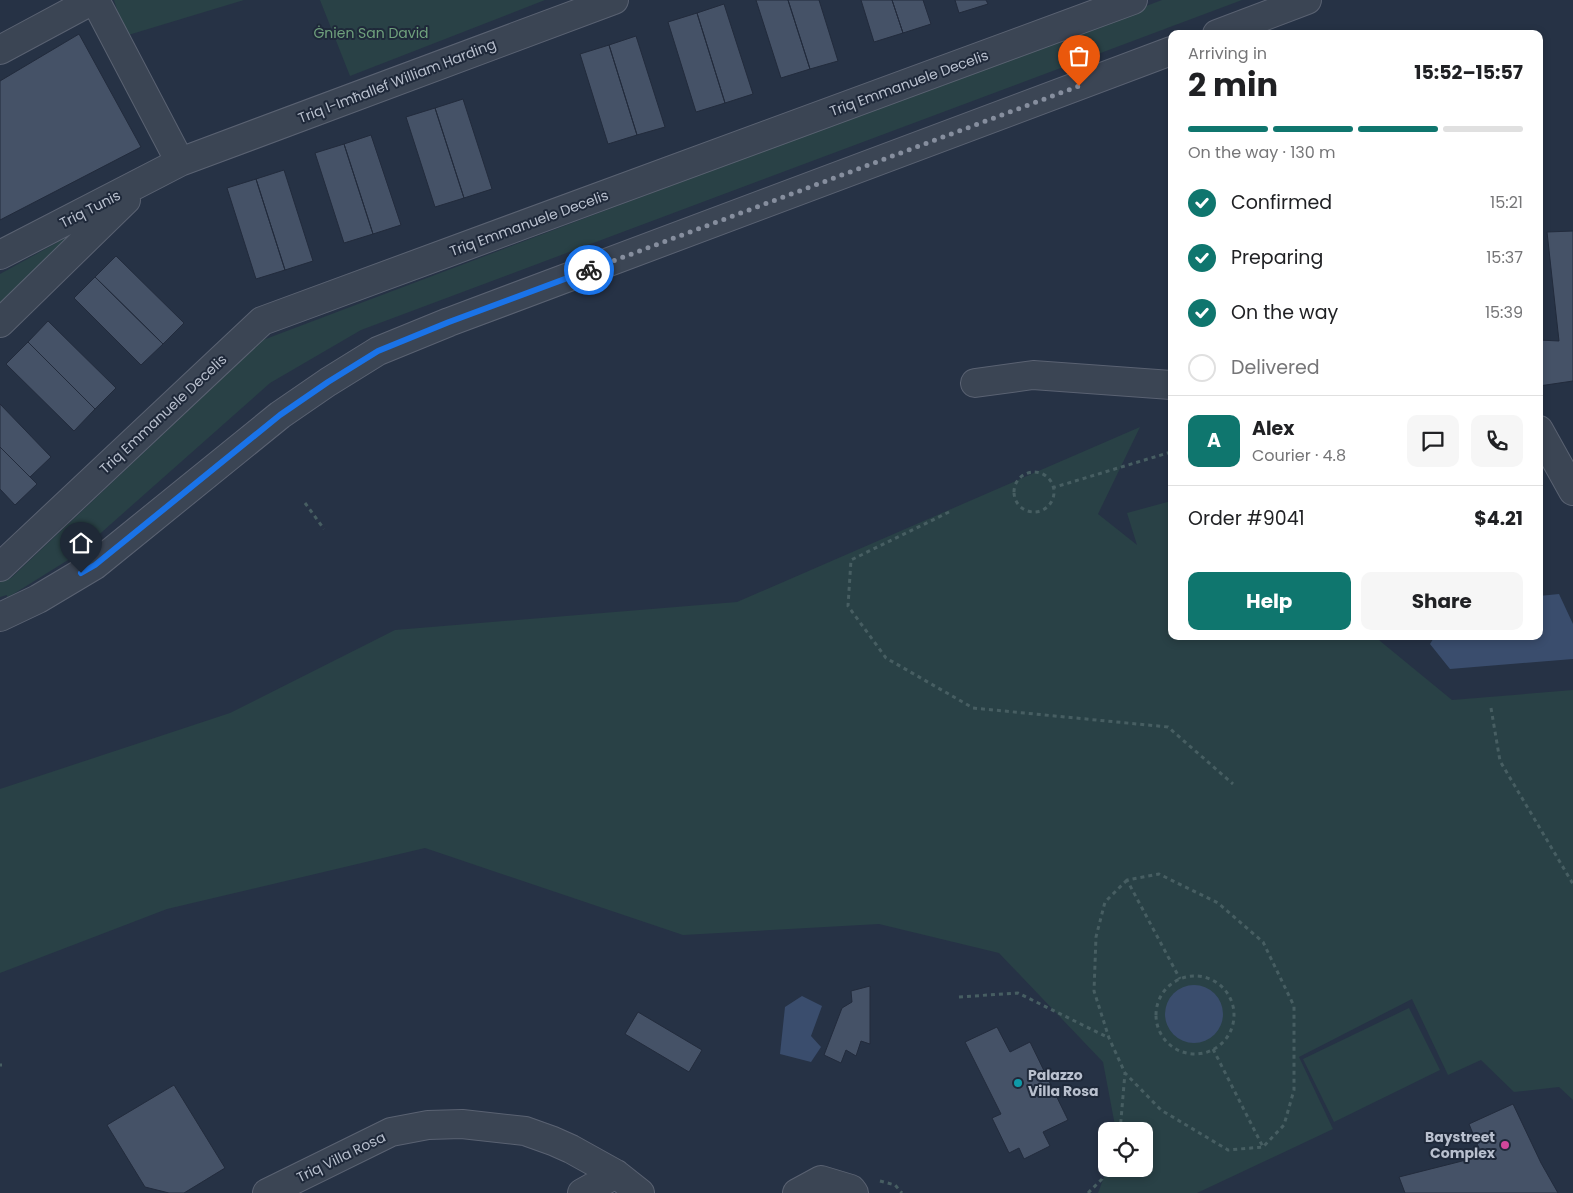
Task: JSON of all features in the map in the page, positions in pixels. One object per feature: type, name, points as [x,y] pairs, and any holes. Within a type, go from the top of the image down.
[{"type":"street","points":[[0,50],[94,0],[180,162]]},
{"type":"street","name":"Triq l-Imħallef William Harding","points":[[180,162],[614,0]]},
{"type":"street","name":"Triq Emmanuele Decelis","points":[[0,567],[262,321],[1133,0]]},
{"type":"street","points":[[1228,30],[1307,0]]},
{"type":"street","points":[[0,617],[38,599],[95,565],[280,415],[378,351],[449,322],[1168,52]]},
{"type":"street","name":"Triq Tunis","points":[[0,255],[180,162]]},
{"type":"street","points":[[0,323],[147,180]]},
{"type":"street","points":[[975,383],[1034,374],[1168,385]]},
{"type":"street","points":[[1543,437],[1573,491]]},
{"type":"street","name":"Triq Villa Rosa","points":[[267,1193],[391,1132],[428,1126],[462,1124],[525,1131],[571,1149],[616,1174],[640,1193]]},
{"type":"street","points":[[582,1193],[616,1174]]},
{"type":"street","points":[[797,1193],[821,1180],[851,1189],[854,1193]]},
{"type":"path","points":[[1052,488],[1168,453]]},
{"type":"path","points":[[1028,473],[1041,473],[1051,481],[1052,488],[1054,494],[1052,500],[1043,510],[1036,512],[1023,509],[1015,498],[1015,486],[1018,480],[1028,473]]},
{"type":"path","points":[[305,502],[324,528]]},
{"type":"path","points":[[950,512],[851,560],[848,606],[886,658],[973,708],[1168,727],[1233,784]]},
{"type":"path","points":[[1491,708],[1500,761],[1573,884]]},
{"type":"path","points":[[1158,874],[1218,903],[1263,942],[1294,1006],[1294,1090],[1284,1125],[1263,1147],[1228,1150],[1162,1110],[1125,1073],[1109,1038],[1094,991],[1096,937],[1105,902],[1126,880],[1158,874]]},
{"type":"path","points":[[1126,880],[1180,979]]},
{"type":"path","points":[[1193,976],[1206,978],[1218,983],[1232,1004],[1234,1018],[1230,1030],[1223,1041],[1213,1049],[1195,1053],[1176,1049],[1166,1041],[1160,1031],[1156,1019],[1156,1007],[1169,985],[1180,979],[1193,976]]},
{"type":"path","points":[[959,998],[1018,992],[1109,1038]]},
{"type":"path","points":[[1213,1049],[1263,1147]]},
{"type":"path","points":[[1121,1122],[1125,1073]]},
{"type":"path","points":[[1088,1193],[1103,1177]]},
{"type":"green space","points":[[114,0],[244,0],[125,36]]},
{"type":"green space","name":"Ġnien San David","points":[[320,0],[545,0],[350,76]]},
{"type":"green space","points":[[1162,0],[1242,0],[361,330],[270,383],[76,555],[7,598],[7,595],[0,597],[0,582],[11,578],[263,340]]},
{"type":"green space","points":[[87,226],[0,303],[0,274]]},
{"type":"green space","points":[[1140,427],[1098,514],[1137,545],[1127,513],[1168,502],[1168,640],[1379,640],[1452,700],[1573,690],[1573,1100],[1559,1087],[1514,1092],[1481,1060],[1448,1075],[1412,999],[1299,1057],[1333,1129],[1197,1193],[1098,1193],[1104,1177],[1153,1177],[1153,1122],[1114,1122],[1103,1062],[999,953],[879,924],[683,935],[425,848],[167,909],[0,973],[0,789],[230,713],[395,630],[737,602]]},
{"type":"green space","points":[[1409,1008],[1440,1070],[1334,1122],[1303,1059]]},
{"type":"water","points":[[1559,594],[1573,624],[1573,659],[1450,669],[1430,644],[1432,640],[1543,640],[1543,596]]},
{"type":"water","points":[[1194,985],[1205,987],[1218,998],[1223,1014],[1221,1025],[1210,1038],[1194,1043],[1183,1041],[1170,1030],[1165,1014],[1167,1003],[1178,990]]},
{"type":"water","points":[[802,996],[822,1006],[811,1036],[821,1047],[811,1062],[780,1054],[785,1007]]},
{"type":"building","points":[[756,0],[788,0],[810,69],[781,78]]},
{"type":"building","points":[[788,0],[819,0],[838,61],[810,69]]},
{"type":"building","points":[[861,0],[892,0],[903,33],[874,42]]},
{"type":"building","points":[[892,0],[923,0],[931,24],[903,33]]},
{"type":"building","points":[[955,0],[986,0],[988,4],[959,13]]},
{"type":"building","points":[[724,4],[753,94],[725,103],[697,13]]},
{"type":"building","points":[[697,13],[725,103],[696,112],[668,22]]},
{"type":"building","points":[[79,34],[141,147],[0,220],[0,81]]},
{"type":"building","points":[[636,36],[665,127],[637,135],[609,45]]},
{"type":"building","points":[[609,45],[637,135],[608,144],[580,54]]},
{"type":"building","points":[[463,99],[492,189],[464,198],[435,108]]},
{"type":"building","points":[[435,108],[464,198],[435,207],[406,117]]},
{"type":"building","points":[[371,135],[401,225],[373,234],[344,144]]},
{"type":"building","points":[[344,144],[373,234],[344,243],[315,153]]},
{"type":"building","points":[[284,170],[313,261],[285,270],[256,179]]},
{"type":"building","points":[[256,179],[285,270],[256,279],[227,188]]},
{"type":"building","points":[[1573,231],[1573,381],[1543,385],[1543,340],[1559,341],[1547,232]]},
{"type":"building","points":[[116,256],[184,323],[163,344],[95,277]]},
{"type":"building","points":[[95,277],[163,344],[141,365],[74,298]]},
{"type":"building","points":[[48,321],[116,388],[95,409],[28,342]]},
{"type":"building","points":[[28,342],[95,409],[74,431],[6,364]]},
{"type":"building","points":[[0,404],[51,457],[30,477],[0,447]]},
{"type":"building","points":[[0,447],[37,484],[15,505],[0,489]]},
{"type":"building","points":[[870,986],[870,1044],[861,1041],[856,1056],[846,1050],[841,1063],[824,1055],[842,1008],[852,1002],[851,991]]},
{"type":"building","points":[[638,1012],[702,1050],[689,1072],[625,1034]]},
{"type":"building","name":"Palazzo Villa Rosa","points":[[997,1027],[1010,1052],[1030,1042],[1068,1120],[1043,1132],[1050,1146],[1024,1159],[1019,1148],[1009,1153],[992,1118],[1001,1114],[965,1042]]},
{"type":"building","points":[[174,1085],[225,1168],[184,1193],[169,1193],[145,1187],[107,1125]]},
{"type":"building","name":"Baystreet Complex","points":[[1513,1104],[1541,1163],[1558,1193],[1405,1193],[1399,1177],[1482,1156],[1469,1124]]},
{"type":"way so far","points":[[589,270],[1079,86]]},
{"type":"place","name":"Palazzo Villa Rosa","points":[[1018,1083]]},
{"type":"place","name":"Baystreet Complex","points":[[1505,1145]]},
{"type":"route","points":[[81,573],[95,565],[280,415],[378,351],[449,322],[589,270]]}]
